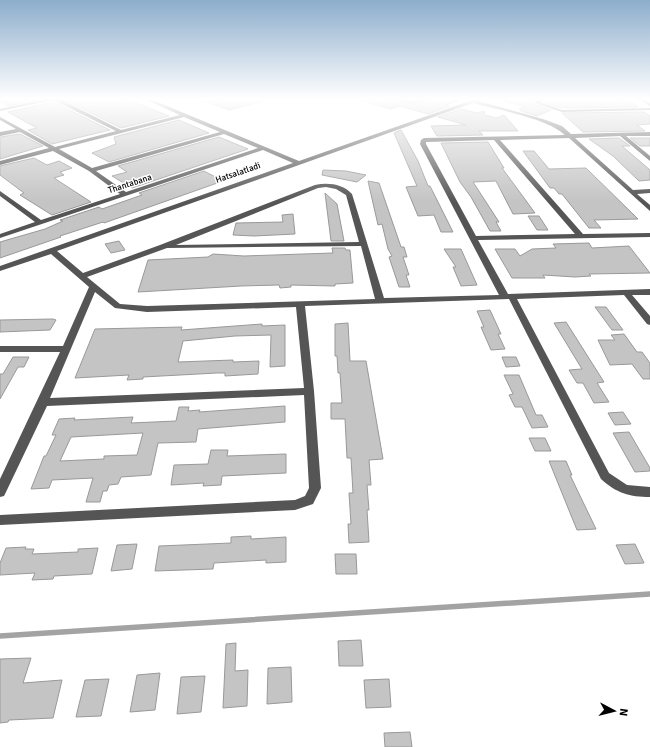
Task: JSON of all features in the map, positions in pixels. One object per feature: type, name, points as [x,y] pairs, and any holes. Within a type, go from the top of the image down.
[{"type":"street","points":[[25,133],[91,170],[126,195]]},
{"type":"street","points":[[0,162],[117,133]]},
{"type":"street","points":[[91,170],[222,133]]},
{"type":"street","points":[[227,133],[298,163]]},
{"type":"street","name":"Hatsalatladi","points":[[0,268],[383,133]]},
{"type":"street","points":[[567,133],[650,209]]},
{"type":"street","points":[[620,134],[650,159]]},
{"type":"street","points":[[650,134],[435,138],[422,141],[473,238],[509,297],[605,476],[618,488],[638,492],[650,492]]},
{"type":"street","points":[[495,137],[581,236]]},
{"type":"street","name":"Thantabana","points":[[0,236],[265,148]]},
{"type":"street","points":[[82,276],[163,247],[317,186],[328,185],[338,187],[349,194],[380,300]]},
{"type":"street","points":[[632,192],[650,191]]},
{"type":"street","points":[[0,193],[40,223]]},
{"type":"street","points":[[473,238],[650,235]]},
{"type":"street","points":[[163,247],[364,244]]},
{"type":"street","points":[[51,250],[93,287],[118,306],[139,308],[627,294],[650,292]]},
{"type":"street","points":[[0,492],[43,402],[93,287]]},
{"type":"street","points":[[627,294],[650,322]]},
{"type":"street","points":[[0,520],[295,505],[309,500],[315,488],[309,391],[300,304]]},
{"type":"street","points":[[0,349],[65,349]]},
{"type":"street","points":[[43,402],[309,391]]},
{"type":"building","points":[[33,133],[98,133],[52,144]]},
{"type":"building","points":[[130,133],[209,133],[109,162],[92,153],[116,144],[114,137]]},
{"type":"building","points":[[394,133],[403,133],[418,161],[428,186],[430,186],[453,232],[441,232],[434,215],[418,216],[406,187],[417,186]]},
{"type":"building","points":[[435,133],[481,133],[483,135],[437,136]]},
{"type":"building","points":[[20,134],[43,146],[0,159],[0,137]]},
{"type":"building","points":[[219,137],[248,149],[132,188],[112,176],[127,172],[118,166]]},
{"type":"building","points":[[619,138],[630,146],[622,146],[650,170],[650,180],[639,181],[613,156],[589,139]]},
{"type":"building","points":[[630,138],[650,138],[650,146],[640,146]]},
{"type":"building","points":[[488,142],[504,168],[502,168],[535,213],[513,214],[496,181],[473,182],[499,222],[496,222],[501,231],[490,231],[471,197],[460,182],[441,143]]},
{"type":"building","points":[[523,151],[534,151],[549,169],[586,168],[638,219],[594,220],[601,228],[589,228],[562,194],[559,194],[554,188],[550,188]]},
{"type":"building","points":[[34,158],[47,165],[59,161],[72,168],[60,172],[64,175],[54,178],[91,202],[52,215],[20,195],[24,193],[0,175],[0,166]]},
{"type":"building","points":[[323,170],[346,171],[366,175],[357,182],[322,175]]},
{"type":"building","points":[[204,171],[223,181],[104,223],[103,222],[60,236],[61,237],[0,258],[0,242],[45,229],[63,221],[60,220],[99,207],[102,209],[142,195],[139,193]]},
{"type":"building","points":[[368,181],[379,183],[401,247],[404,247],[407,257],[403,257],[409,275],[406,275],[410,287],[399,287],[389,257],[392,256],[388,249],[382,224],[378,225]]},
{"type":"building","points":[[325,193],[337,204],[344,241],[331,241]]},
{"type":"building","points":[[293,214],[295,234],[254,236],[233,235],[236,223],[283,222],[282,215]]},
{"type":"building","points":[[528,216],[539,216],[548,230],[537,230]]},
{"type":"building","points":[[119,241],[125,250],[111,253],[105,244]]},
{"type":"building","points":[[589,243],[592,248],[629,246],[650,273],[589,274],[591,276],[575,277],[543,275],[545,278],[512,278],[495,249],[515,249],[520,256],[532,249],[556,248],[553,244]]},
{"type":"building","points":[[332,248],[345,248],[346,250],[350,250],[353,283],[335,284],[335,286],[291,285],[291,287],[280,288],[279,285],[241,286],[138,292],[148,260],[208,257],[213,254],[244,256],[333,253]]},
{"type":"building","points":[[444,249],[461,249],[477,285],[461,286],[453,267],[456,267]]},
{"type":"building","points":[[595,307],[606,307],[623,330],[612,330]]},
{"type":"building","points":[[490,310],[501,334],[498,334],[505,349],[491,350],[481,327],[484,327],[477,311]]},
{"type":"building","points":[[0,320],[56,320],[50,330],[0,332]]},
{"type":"building","points":[[566,322],[604,382],[597,383],[609,402],[594,403],[583,383],[577,383],[569,370],[582,369],[554,323]]},
{"type":"building","points":[[348,323],[350,361],[366,361],[383,459],[369,460],[371,485],[367,485],[369,510],[367,510],[369,542],[349,543],[348,524],[351,524],[349,493],[353,493],[351,458],[347,458],[345,419],[331,419],[331,403],[342,403],[340,373],[338,373],[337,356],[335,356],[335,324]]},
{"type":"building","points":[[262,324],[262,326],[285,325],[285,366],[270,367],[271,335],[235,336],[183,341],[178,362],[233,360],[233,362],[259,361],[258,374],[225,376],[225,373],[217,373],[143,377],[143,379],[127,380],[129,375],[75,378],[95,329],[182,327],[181,330]]},
{"type":"building","points":[[624,334],[637,352],[642,352],[650,363],[650,379],[643,379],[632,364],[610,365],[598,340],[615,340],[611,335]]},
{"type":"building","points":[[13,357],[29,357],[24,367],[18,367],[0,399],[0,374],[3,374]]},
{"type":"building","points":[[502,357],[516,357],[520,366],[506,367]]},
{"type":"building","points":[[504,375],[519,375],[536,415],[542,415],[548,427],[532,428],[522,407],[515,407],[509,395],[513,394]]},
{"type":"building","points":[[285,406],[285,422],[198,429],[196,442],[158,443],[151,475],[121,477],[118,484],[109,485],[107,491],[103,491],[100,502],[86,502],[93,478],[52,480],[49,488],[31,489],[44,456],[46,456],[56,435],[52,435],[59,419],[75,418],[74,420],[133,417],[131,423],[176,421],[179,407],[189,407],[188,411],[200,410],[199,412]],"holes":[[[143,433],[137,455],[104,456],[104,459],[60,461],[71,437]]]},
{"type":"building","points":[[623,412],[631,424],[615,425],[608,413]]},
{"type":"building","points":[[629,432],[650,468],[650,471],[635,472],[613,433]]},
{"type":"building","points":[[529,438],[545,438],[551,451],[535,451]]},
{"type":"building","points":[[211,450],[228,450],[227,456],[286,454],[286,473],[222,476],[221,485],[203,486],[204,483],[171,485],[174,465],[208,464]]},
{"type":"building","points":[[549,461],[566,461],[572,475],[570,475],[596,529],[577,530]]},
{"type":"building","points":[[251,536],[251,539],[286,537],[286,562],[266,563],[266,560],[214,563],[213,569],[155,571],[159,546],[231,543],[231,537]]},
{"type":"building","points":[[137,544],[132,569],[111,571],[117,545]]},
{"type":"building","points":[[635,544],[644,563],[625,564],[616,545]]},
{"type":"building","points":[[26,547],[25,549],[34,549],[32,554],[78,552],[78,549],[98,548],[92,574],[54,576],[53,579],[32,580],[35,573],[0,575],[0,563],[6,548]]},
{"type":"building","points":[[335,554],[356,554],[357,574],[336,574]]},
{"type":"building","points":[[361,640],[363,666],[339,666],[338,641]]},
{"type":"building","points":[[236,643],[235,671],[248,670],[247,706],[223,708],[226,644]]},
{"type":"building","points":[[31,658],[23,683],[62,680],[53,718],[9,720],[8,722],[0,723],[0,659]]},
{"type":"building","points":[[291,667],[292,702],[267,704],[268,668]]},
{"type":"building","points":[[160,673],[155,710],[130,712],[137,675]]},
{"type":"building","points":[[205,676],[201,712],[177,714],[181,677]]},
{"type":"building","points":[[109,679],[101,716],[76,717],[85,680]]},
{"type":"building","points":[[389,679],[391,707],[366,708],[364,680]]},
{"type":"building","points":[[410,732],[412,747],[385,747],[384,733]]},
{"type":"waterway","points":[[0,636],[650,594]]}]
